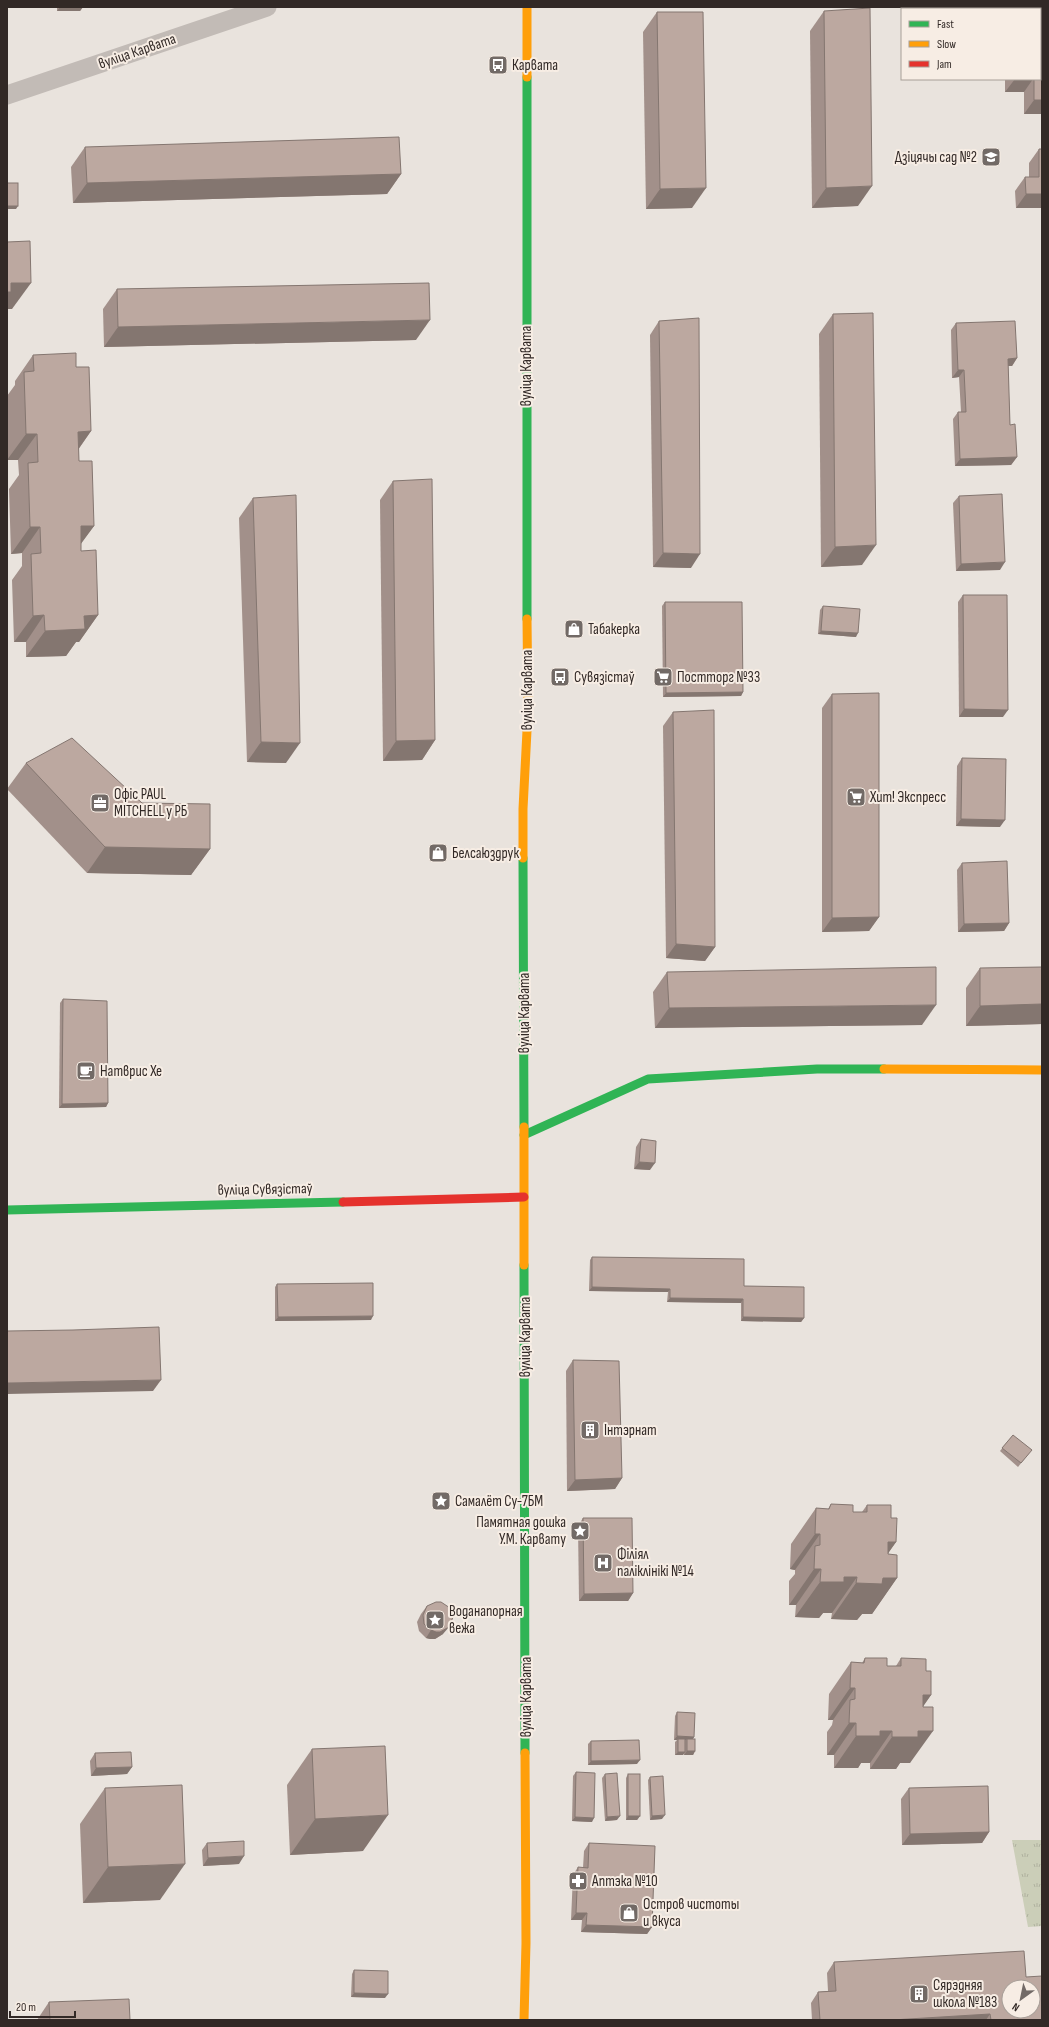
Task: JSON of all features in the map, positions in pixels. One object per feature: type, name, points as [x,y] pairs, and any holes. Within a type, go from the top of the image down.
[{"type":"street","name":"вуліца Карвата","points":[[7,95],[267,7]]},
{"type":"street","name":"вуліца Карвата","points":[[524,2020],[526,1943],[524,809],[528,710],[526,651],[527,7]]},
{"type":"street","points":[[524,1135],[648,1079],[817,1070],[1042,1070]]},
{"type":"street","name":"вуліца Сувязістаў","points":[[7,1210],[524,1197]]},
{"type":"green space","points":[[1012,1840],[1042,1840],[1042,1926],[1028,1927]]},
{"type":"building","points":[[870,8],[872,186],[826,188],[824,11]]},
{"type":"building","points":[[657,12],[703,12],[706,188],[660,189]]},
{"type":"building","points":[[1042,60],[1042,100],[1034,100],[1034,80],[1041,80]]},
{"type":"building","points":[[399,137],[401,174],[87,183],[85,147]]},
{"type":"building","points":[[1039,149],[1042,149],[1042,194],[1026,194],[1025,177],[1039,177]]},
{"type":"building","points":[[7,183],[18,183],[18,206],[7,206]]},
{"type":"building","points":[[30,241],[31,283],[11,283],[11,292],[7,292],[7,242]]},
{"type":"building","points":[[429,283],[430,320],[118,327],[117,289]]},
{"type":"building","points":[[873,313],[876,545],[835,547],[833,314]]},
{"type":"building","points":[[699,318],[700,554],[663,553],[659,321]]},
{"type":"building","points":[[1015,321],[1017,358],[1008,359],[1010,425],[1015,424],[1017,457],[960,459],[958,412],[966,412],[964,370],[958,370],[956,323]]},
{"type":"building","points":[[76,353],[76,367],[89,367],[91,431],[78,432],[79,461],[92,461],[94,526],[81,526],[81,551],[96,550],[98,615],[84,616],[85,629],[45,631],[44,615],[33,616],[31,554],[41,553],[40,527],[30,527],[28,463],[38,462],[37,434],[26,434],[24,372],[34,371],[33,355]]},
{"type":"building","points":[[432,479],[435,740],[396,741],[393,481]]},
{"type":"building","points":[[1002,494],[1005,562],[961,564],[959,496]]},
{"type":"building","points":[[296,495],[300,743],[261,742],[253,498]]},
{"type":"building","points":[[963,595],[1007,595],[1008,710],[964,709]]},
{"type":"building","points":[[665,602],[742,602],[743,692],[666,693]]},
{"type":"building","points":[[823,606],[860,609],[858,633],[821,631]]},
{"type":"building","points":[[879,693],[879,917],[832,918],[832,694]]},
{"type":"building","points":[[714,710],[715,947],[676,944],[673,712]]},
{"type":"building","points":[[72,738],[142,803],[210,804],[210,849],[105,847],[26,763]]},
{"type":"building","points":[[962,758],[1006,759],[1005,820],[961,819]]},
{"type":"building","points":[[1007,861],[1009,923],[964,924],[962,863]]},
{"type":"building","points":[[936,967],[936,1005],[669,1008],[667,972]]},
{"type":"building","points":[[1042,967],[1042,1004],[980,1006],[980,968]]},
{"type":"building","points":[[63,999],[107,1001],[108,1103],[62,1104]]},
{"type":"building","points":[[641,1139],[656,1141],[655,1163],[639,1162]]},
{"type":"building","points":[[592,1257],[744,1259],[744,1286],[804,1287],[804,1318],[743,1317],[743,1299],[670,1298],[670,1289],[592,1287]]},
{"type":"building","points":[[373,1283],[373,1316],[278,1317],[277,1284]]},
{"type":"building","points":[[159,1327],[161,1380],[7,1383],[7,1331]]},
{"type":"building","name":"Інтэрнат","points":[[573,1360],[619,1361],[622,1478],[575,1480]]},
{"type":"building","points":[[1013,1435],[1032,1450],[1021,1463],[1002,1448]]},
{"type":"building","points":[[831,1504],[853,1505],[853,1512],[867,1512],[867,1505],[891,1505],[891,1518],[897,1518],[896,1542],[888,1542],[888,1554],[897,1555],[897,1578],[883,1578],[882,1584],[856,1583],[857,1577],[844,1577],[844,1582],[820,1582],[821,1569],[814,1569],[815,1546],[820,1545],[820,1534],[815,1534],[816,1508],[829,1509]]},
{"type":"building","name":"Філіял паліклінікі №14","points":[[583,1518],[632,1518],[633,1593],[584,1594]]},
{"type":"building","points":[[436,1602],[441,1602],[450,1608],[453,1617],[449,1627],[440,1632],[431,1630],[424,1624],[423,1615],[427,1606]]},
{"type":"building","points":[[865,1658],[887,1658],[887,1666],[901,1666],[901,1658],[926,1659],[926,1671],[931,1671],[931,1695],[923,1695],[923,1707],[933,1707],[933,1731],[918,1731],[918,1737],[892,1737],[892,1731],[880,1731],[880,1736],[856,1736],[856,1723],[849,1723],[850,1700],[855,1699],[855,1688],[850,1688],[851,1662],[864,1663]]},
{"type":"building","points":[[677,1712],[695,1713],[694,1737],[677,1736]]},
{"type":"building","points":[[678,1739],[685,1739],[685,1752],[678,1752]]},
{"type":"building","points":[[687,1739],[695,1739],[695,1751],[687,1751]]},
{"type":"building","points":[[639,1740],[640,1760],[591,1761],[591,1741]]},
{"type":"building","points":[[385,1746],[388,1815],[315,1819],[312,1749]]},
{"type":"building","points":[[131,1752],[132,1767],[96,1768],[95,1753]]},
{"type":"building","points":[[576,1772],[595,1773],[594,1818],[575,1817]]},
{"type":"building","points":[[617,1773],[620,1816],[607,1817],[605,1774]]},
{"type":"building","points":[[628,1774],[640,1774],[640,1816],[628,1816]]},
{"type":"building","points":[[663,1776],[665,1815],[652,1816],[650,1777]]},
{"type":"building","points":[[182,1785],[185,1864],[108,1867],[105,1788]]},
{"type":"building","points":[[988,1786],[989,1832],[910,1834],[909,1788]]},
{"type":"building","points":[[244,1841],[244,1856],[208,1858],[207,1843]]},
{"type":"building","points":[[589,1843],[655,1846],[652,1927],[586,1925],[587,1913],[576,1913],[578,1867],[588,1868]]},
{"type":"building","name":"Сярэдняя школа №183","points":[[1024,1951],[1026,1977],[1042,1976],[1042,2020],[991,2020],[990,2014],[892,2020],[820,2020],[818,1992],[836,1991],[834,1962]]},
{"type":"building","points":[[354,1970],[388,1971],[388,1994],[354,1993]]},
{"type":"building","points":[[129,1999],[130,2020],[50,2020],[49,2002]]},
{"type":"traffic: fast","points":[[527,77],[527,619]]},
{"type":"traffic: fast","points":[[523,858],[524,1127]]},
{"type":"traffic: fast","points":[[524,1135],[648,1079],[817,1069],[884,1069]]},
{"type":"traffic: fast","points":[[7,1210],[343,1202]]},
{"type":"traffic: fast","points":[[524,1265],[525,1753]]},
{"type":"traffic: slow","points":[[527,7],[527,77]]},
{"type":"traffic: slow","points":[[523,858],[523,809],[528,711],[527,619]]},
{"type":"traffic: slow","points":[[884,1069],[1042,1070]]},
{"type":"traffic: slow","points":[[524,1127],[524,1265]]},
{"type":"traffic: slow","points":[[524,2020],[526,1943],[525,1753]]},
{"type":"traffic: jam","points":[[343,1202],[524,1197]]},
{"type":"place","name":"Карвата","points":[[498,65]]},
{"type":"place","name":"Дзіцячы сад №2","points":[[991,157]]},
{"type":"place","name":"Табакерка","points":[[574,629]]},
{"type":"place","name":"Сувязістаў","points":[[560,677]]},
{"type":"place","name":"Постторг №33","points":[[663,677]]},
{"type":"place","name":"Хит! Экспресс","points":[[856,797]]},
{"type":"place","name":"Офіс PAUL MITCHELL у РБ","points":[[100,803]]},
{"type":"place","name":"Белсаюздрук","points":[[438,853]]},
{"type":"place","name":"Натврис Хе","points":[[86,1071]]},
{"type":"place","name":"Інтэрнат","points":[[590,1430]]},
{"type":"place","name":"Самалёт Су-7БМ","points":[[441,1501]]},
{"type":"place","name":"Памятная дошка У.М. Карвату","points":[[580,1531]]},
{"type":"place","name":"Філіял паліклінікі №14","points":[[603,1563]]},
{"type":"place","name":"Воданапорная вежа","points":[[435,1620]]},
{"type":"place","name":"Аптэка №10","points":[[578,1881]]},
{"type":"place","name":"Остров чистоты и вкуса","points":[[629,1913]]},
{"type":"place","name":"Сярэдняя школа №183","points":[[919,1994]]}]
